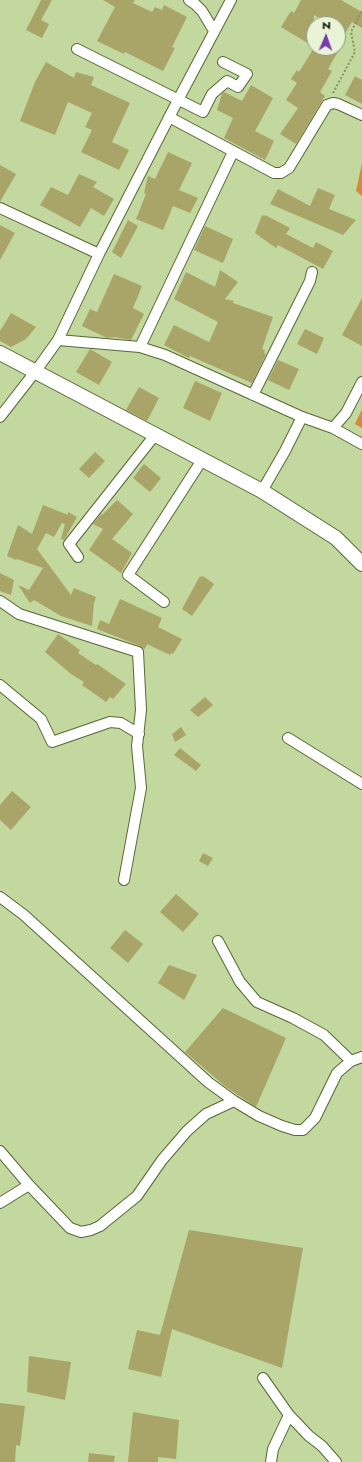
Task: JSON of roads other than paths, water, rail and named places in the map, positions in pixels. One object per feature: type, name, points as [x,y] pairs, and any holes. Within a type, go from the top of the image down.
[{"type":"main road","points":[[0,353],[262,491],[336,538],[362,564]]},
{"type":"street","points":[[189,0],[202,11],[214,31]]},
{"type":"street","points":[[0,417],[58,340],[99,254],[231,0]]},
{"type":"street","points":[[77,48],[203,112],[212,94],[227,81],[238,87],[247,74],[223,62]]},
{"type":"street","points":[[169,117],[274,173],[281,173],[289,168],[327,105],[333,103],[338,104],[362,114]]},
{"type":"street","points":[[140,347],[233,152]]},
{"type":"street","points":[[0,208],[99,254]]},
{"type":"street","points":[[253,395],[310,280],[312,272]]},
{"type":"street","points":[[58,340],[140,347],[165,355],[302,417],[333,428],[362,444]]},
{"type":"street","points":[[333,428],[346,413],[362,382]]},
{"type":"street","points":[[262,491],[285,451],[302,417]]},
{"type":"street","points":[[78,557],[69,544],[155,435]]},
{"type":"street","points":[[164,602],[128,575],[202,460]]},
{"type":"street","points":[[0,601],[19,614],[138,652],[142,710],[137,746],[141,788],[124,880]]},
{"type":"street","points":[[0,685],[41,719],[52,742],[110,722],[121,723],[139,734]]},
{"type":"street","points":[[288,738],[362,784]]},
{"type":"street","points":[[0,897],[24,915],[208,1082],[234,1101],[259,1116],[282,1126],[295,1130],[303,1130],[316,1118],[325,1095],[337,1073],[351,1062],[362,1057]]},
{"type":"street","points":[[218,941],[240,982],[257,1002],[293,1018],[324,1035],[351,1062]]},
{"type":"street","points":[[0,1151],[29,1185],[70,1228],[81,1232],[91,1230],[100,1226],[137,1196],[162,1160],[187,1131],[206,1114],[234,1101]]},
{"type":"street","points":[[0,1203],[29,1185]]},
{"type":"street","points":[[263,1378],[289,1415],[309,1436],[322,1446],[336,1462]]},
{"type":"street","points":[[271,1462],[274,1449],[289,1415]]}]
